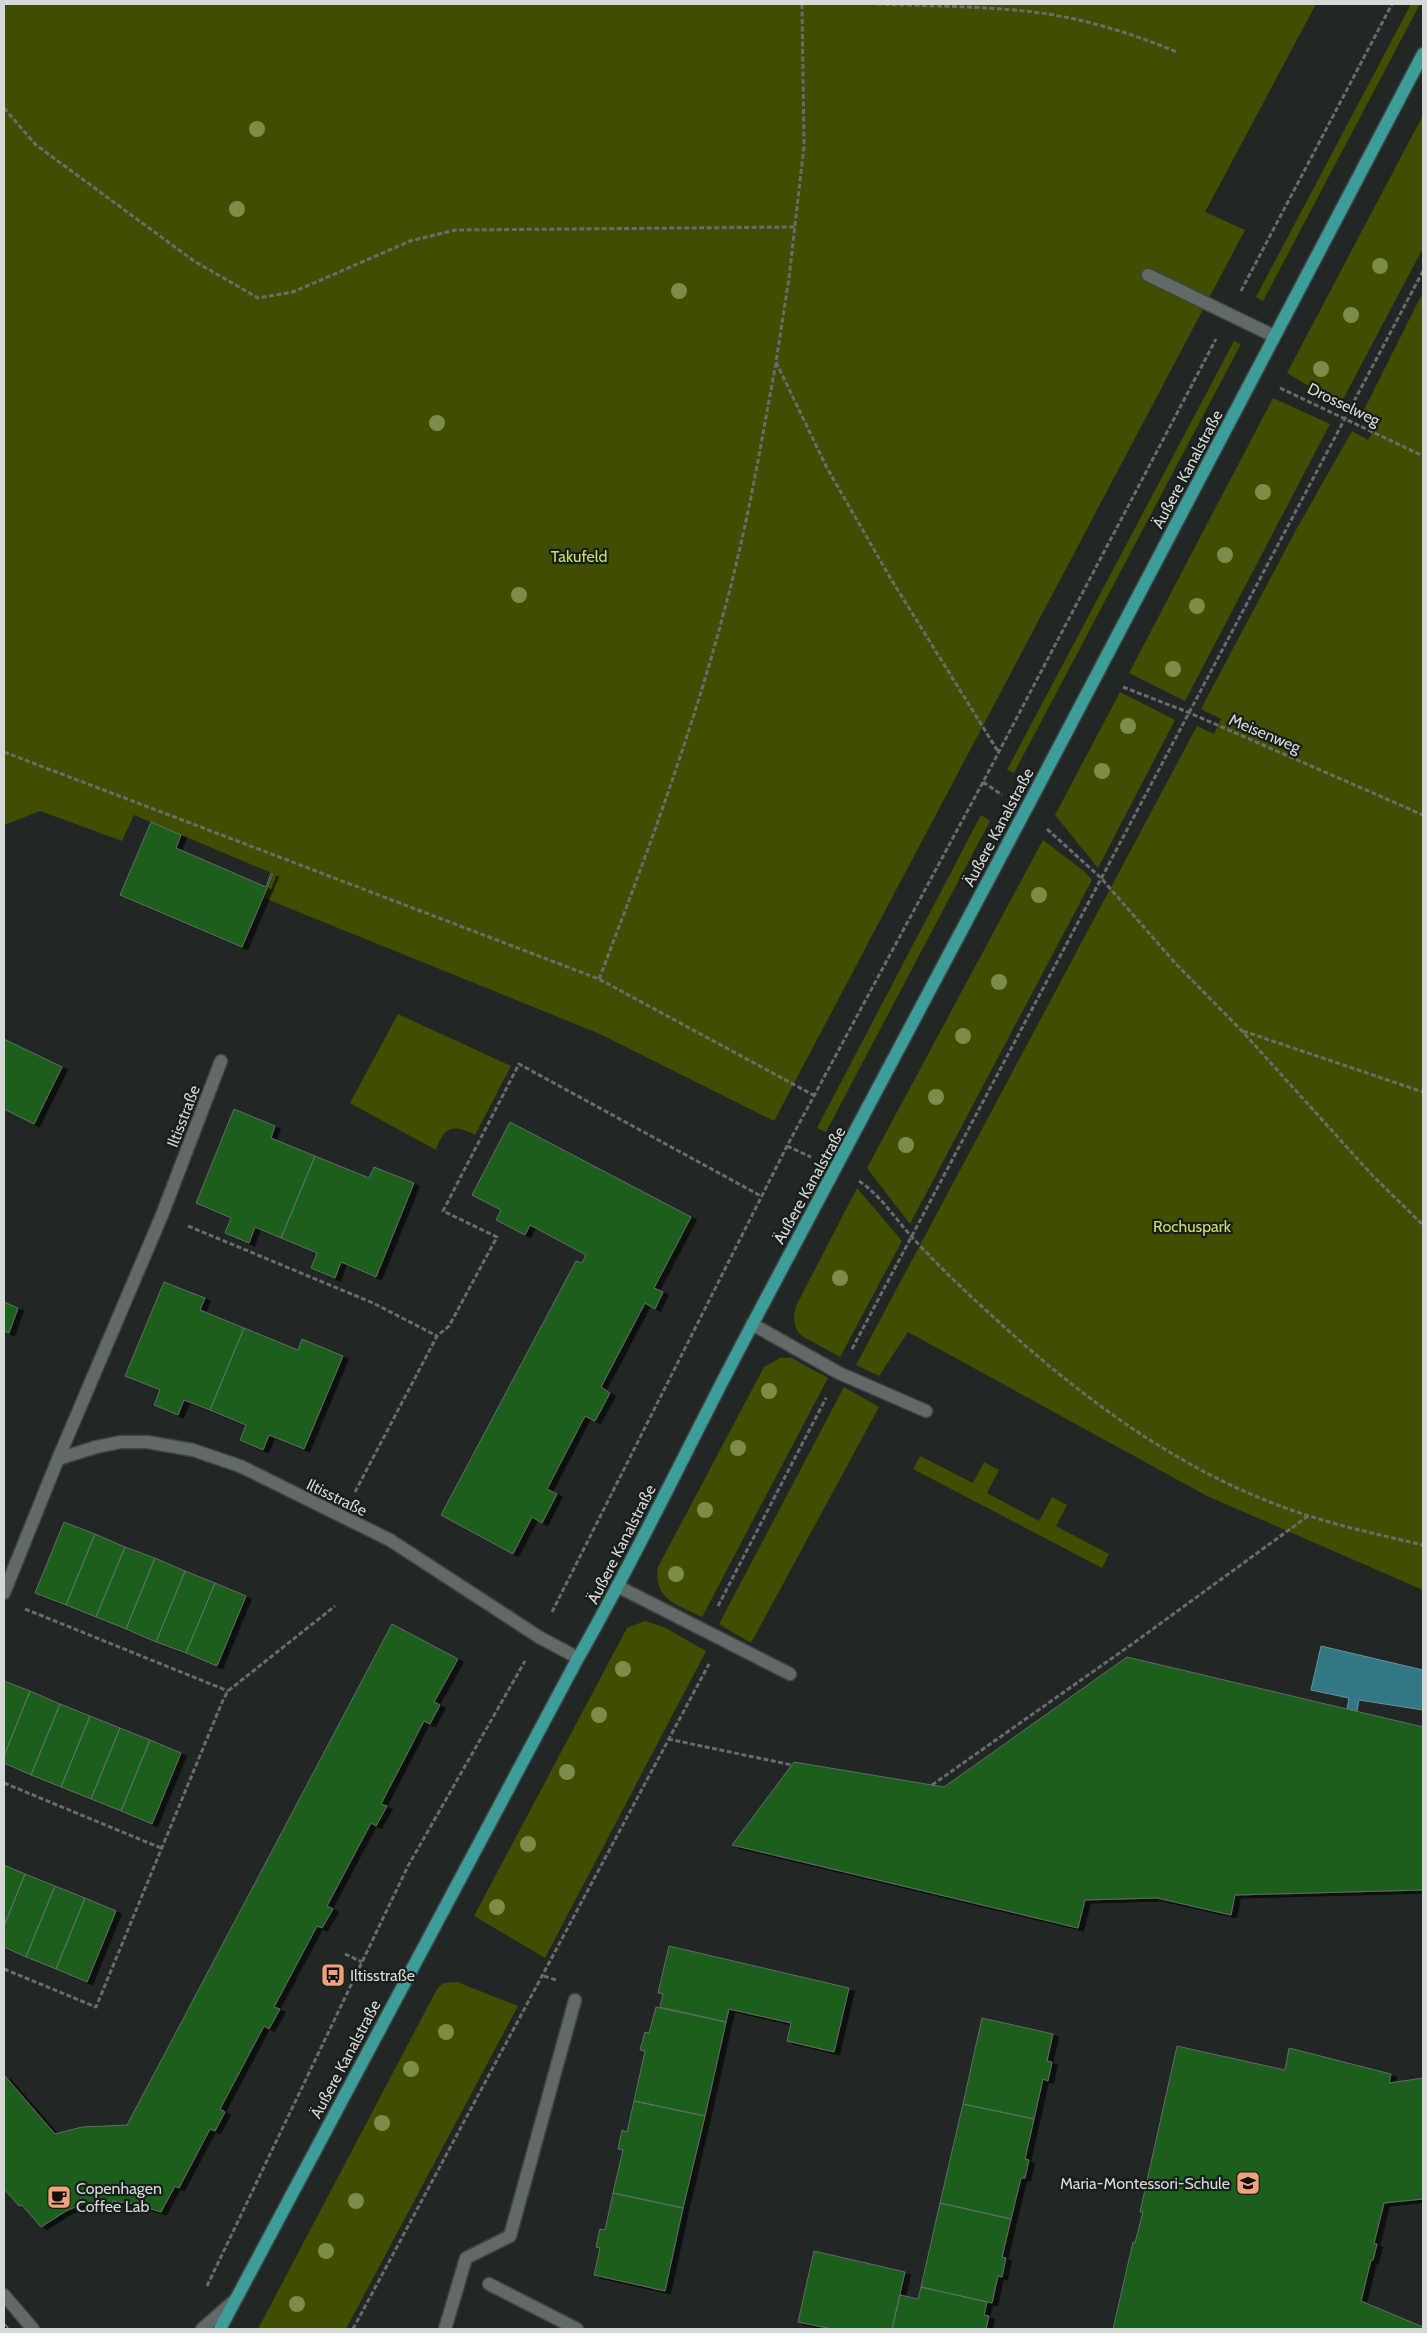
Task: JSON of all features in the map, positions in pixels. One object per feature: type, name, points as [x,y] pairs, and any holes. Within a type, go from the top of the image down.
[{"type":"main road","name":"Äußere Kanalstraße","points":[[220,2329],[578,1658],[619,1587],[752,1324],[837,1168],[1423,54]]},
{"type":"street","points":[[1148,275],[1274,336]]},
{"type":"street","name":"Iltisstraße","points":[[4,1593],[162,1215],[222,1061]]},
{"type":"street","points":[[752,1324],[839,1373],[926,1411]]},
{"type":"street","name":"Iltisstraße","points":[[58,1460],[96,1447],[121,1442],[147,1442],[193,1450],[240,1466],[341,1518],[390,1540],[539,1637],[578,1658]]},
{"type":"street","points":[[619,1587],[790,1674]]},
{"type":"street","points":[[444,2329],[466,2258],[510,2236],[575,2000]]},
{"type":"street","points":[[489,2284],[577,2329]]},
{"type":"street","points":[[4,2295],[34,2329]]},
{"type":"street","points":[[202,2329],[236,2299]]},
{"type":"path","points":[[599,979],[659,823],[702,690],[739,552],[776,362],[795,226],[804,146],[802,4]]},
{"type":"path","points":[[877,4],[1034,12],[1086,22],[1145,39],[1177,52]]},
{"type":"path","points":[[203,2293],[408,1866],[539,1637],[787,1146],[999,753],[1392,4]]},
{"type":"path","points":[[4,108],[36,145],[194,260],[258,298],[292,292],[410,241],[456,230],[795,226]]},
{"type":"path","points":[[353,2329],[541,1981],[714,1654],[712,1616],[911,1236],[1423,271]]},
{"type":"path","points":[[776,362],[827,468],[891,579],[999,753]]},
{"type":"path","name":"Drosselweg","points":[[1254,376],[1346,417],[1423,456]]},
{"type":"path","name":"Meisenweg","points":[[1096,676],[1190,713],[1423,815]]},
{"type":"path","points":[[4,752],[599,979],[815,1096]]},
{"type":"path","points":[[1026,810],[1101,878],[1176,964],[1242,1031],[1372,1175],[1423,1225]]},
{"type":"path","points":[[1242,1031],[1423,1092]]},
{"type":"path","points":[[341,1518],[437,1336],[449,1326],[497,1237],[443,1211],[519,1064],[761,1196]]},
{"type":"path","points":[[787,1146],[837,1168],[862,1183],[887,1206],[911,1236],[999,1322],[1075,1387],[1168,1450],[1235,1487],[1308,1516],[1423,1545]]},
{"type":"path","points":[[162,1215],[373,1303],[437,1336]]},
{"type":"path","points":[[932,1785],[1135,1642],[1308,1516]]},
{"type":"path","points":[[4,1969],[96,2007],[228,1691],[335,1606]]},
{"type":"path","points":[[22,1608],[228,1691]]},
{"type":"path","points":[[668,1739],[792,1765]]},
{"type":"path","points":[[4,1783],[161,1848]]},
{"type":"path","points":[[345,1954],[362,1962]]},
{"type":"green space","name":"Takufeld","points":[[4,4],[1316,4],[1205,212],[1245,230],[774,1121],[600,1034],[264,898],[274,874],[134,815],[122,841],[40,811],[4,825]]},
{"type":"green space","points":[[1411,4],[1420,4],[1263,301],[1256,297]]},
{"type":"green space","points":[[1423,115],[1423,248],[1340,405],[1287,373]]},
{"type":"green space","name":"Rochuspark","points":[[1423,292],[1423,1590],[1207,1496],[908,1332],[879,1376],[856,1365],[1197,726],[1214,734],[1221,719],[1201,709],[1296,530],[1352,431],[1368,440],[1376,425],[1361,416]]},
{"type":"green space","points":[[1234,341],[1241,344],[1014,773],[1007,770]]},
{"type":"green space","points":[[1273,398],[1330,424],[1185,701],[1129,673]]},
{"type":"green space","points":[[1120,692],[1175,720],[1098,868],[1055,815]]},
{"type":"green space","points":[[981,815],[990,821],[826,1132],[817,1128]]},
{"type":"green space","points":[[1043,840],[1084,871],[1092,880],[910,1224],[867,1168]]},
{"type":"green space","points":[[398,1014],[511,1066],[475,1135],[461,1129],[451,1129],[443,1136],[436,1150],[350,1103]]},
{"type":"green space","points":[[857,1188],[902,1241],[840,1357],[802,1336],[795,1326],[794,1314],[796,1306]]},
{"type":"green space","points":[[780,1358],[792,1358],[828,1378],[702,1617],[676,1605],[663,1594],[657,1578],[658,1567],[764,1367]]},
{"type":"green space","points":[[844,1387],[879,1407],[751,1643],[719,1624]]},
{"type":"green space","points":[[920,1456],[973,1483],[984,1462],[999,1470],[987,1493],[1039,1521],[1052,1497],[1067,1505],[1056,1526],[1109,1554],[1102,1568],[913,1469]]},
{"type":"green space","points":[[645,1621],[664,1627],[706,1651],[545,1958],[474,1916],[627,1628]]},
{"type":"green space","points":[[457,1982],[518,2006],[346,2329],[258,2329],[437,1989],[443,1983]]},
{"type":"water","points":[[1321,1646],[1423,1670],[1423,1710],[1359,1700],[1357,1711],[1347,1709],[1349,1698],[1311,1690]]},
{"type":"building","points":[[151,822],[181,835],[176,848],[266,887],[271,873],[273,874],[242,947],[120,895]]},
{"type":"building","points":[[4,1039],[62,1067],[34,1124],[4,1109]]},
{"type":"building","points":[[234,1109],[275,1126],[271,1138],[315,1156],[281,1238],[255,1227],[249,1243],[225,1233],[231,1218],[196,1203]]},
{"type":"building","points":[[510,1122],[691,1217],[654,1288],[663,1292],[655,1309],[645,1303],[601,1387],[610,1393],[595,1421],[585,1416],[547,1489],[557,1494],[542,1523],[532,1517],[513,1554],[441,1515],[576,1261],[582,1263],[586,1255],[530,1225],[525,1235],[496,1220],[501,1210],[472,1195]]},
{"type":"building","points":[[315,1156],[369,1178],[374,1167],[414,1183],[376,1277],[341,1262],[335,1278],[311,1268],[317,1253],[281,1238]]},
{"type":"building","points":[[164,1282],[205,1298],[200,1310],[244,1328],[210,1410],[184,1400],[178,1415],[154,1405],[160,1390],[125,1376]]},
{"type":"building","points":[[4,1302],[18,1308],[9,1333],[4,1331]]},
{"type":"building","points":[[244,1328],[298,1350],[302,1339],[343,1356],[304,1449],[269,1435],[263,1450],[240,1440],[246,1425],[210,1410]]},
{"type":"building","points":[[64,1522],[95,1534],[66,1605],[35,1593]]},
{"type":"building","points":[[95,1534],[125,1547],[96,1617],[66,1605]]},
{"type":"building","points":[[125,1547],[155,1558],[126,1629],[96,1617]]},
{"type":"building","points":[[155,1558],[185,1571],[156,1642],[126,1629]]},
{"type":"building","points":[[185,1571],[215,1583],[186,1653],[156,1642]]},
{"type":"building","points":[[215,1583],[246,1596],[217,1666],[186,1653]]},
{"type":"building","points":[[392,1624],[458,1659],[434,1702],[440,1705],[430,1724],[424,1721],[381,1804],[387,1806],[376,1826],[371,1823],[327,1906],[333,1909],[322,1928],[317,1926],[274,2007],[280,2009],[269,2029],[264,2026],[220,2109],[225,2112],[215,2131],[210,2129],[179,2188],[175,2186],[161,2212],[135,2204],[112,2201],[113,2207],[91,2209],[91,2203],[66,2211],[41,2227],[22,2205],[19,2206],[4,2189],[4,2075],[55,2134],[82,2127],[127,2125]]},
{"type":"building","points":[[1127,1657],[1423,1727],[1423,1890],[1235,1895],[1231,1915],[1157,1898],[1085,1900],[1078,1928],[732,1845],[794,1762],[944,1787]]},
{"type":"building","points":[[4,1681],[30,1691],[4,1756]]},
{"type":"building","points":[[30,1691],[60,1704],[31,1775],[4,1763],[4,1756]]},
{"type":"building","points":[[60,1704],[90,1716],[61,1787],[31,1775]]},
{"type":"building","points":[[90,1716],[120,1728],[91,1799],[61,1787]]},
{"type":"building","points":[[120,1728],[150,1740],[121,1811],[91,1799]]},
{"type":"building","points":[[150,1740],[181,1753],[152,1824],[121,1811]]},
{"type":"building","points":[[4,1865],[25,1874],[4,1926]]},
{"type":"building","points":[[25,1874],[55,1886],[26,1957],[4,1947],[4,1926]]},
{"type":"building","points":[[55,1886],[85,1898],[56,1969],[26,1957]]},
{"type":"building","points":[[85,1898],[116,1911],[87,1982],[56,1969]]},
{"type":"building","points":[[669,1946],[849,1988],[834,2052],[787,2041],[791,2023],[729,2009],[726,2022],[660,2007],[663,1994],[658,1993]]},
{"type":"building","points":[[656,2007],[726,2022],[705,2116],[634,2101],[645,2051],[640,2050],[645,2032],[649,2033]]},
{"type":"building","points":[[982,2018],[1053,2034],[1047,2061],[1052,2062],[1048,2081],[1043,2079],[1034,2119],[963,2104]]},
{"type":"building","points":[[1177,2046],[1285,2070],[1289,2048],[1391,2074],[1389,2083],[1423,2078],[1423,2199],[1384,2203],[1374,2243],[1377,2244],[1361,2301],[1423,2327],[1423,2329],[1113,2329],[1133,2242],[1135,2243],[1143,2212],[1140,2212]]},
{"type":"building","points":[[634,2101],[705,2116],[683,2208],[613,2193],[623,2150],[618,2149],[622,2130],[627,2132]]},
{"type":"building","points":[[963,2104],[1034,2119],[1025,2159],[1029,2160],[1025,2178],[1021,2178],[1011,2219],[940,2203]]},
{"type":"building","points":[[613,2193],[683,2208],[665,2291],[594,2275],[600,2248],[596,2247],[600,2229],[605,2230]]},
{"type":"building","points":[[940,2203],[1011,2219],[1002,2257],[1006,2258],[1002,2277],[998,2276],[992,2303],[921,2287]]},
{"type":"building","points":[[814,2251],[905,2272],[892,2329],[832,2329],[798,2322]]},
{"type":"building","points":[[921,2287],[987,2302],[984,2315],[989,2316],[986,2329],[892,2329],[900,2295],[918,2299]]},
{"type":"tram line","points":[[4,2323],[9,2329]]},
{"type":"place","name":"Iltisstraße","points":[[333,1975]]},
{"type":"place","name":"Maria-Montessori-Schule","points":[[1248,2183]]},
{"type":"place","name":"Copenhagen Coffee Lab","points":[[59,2197]]}]
